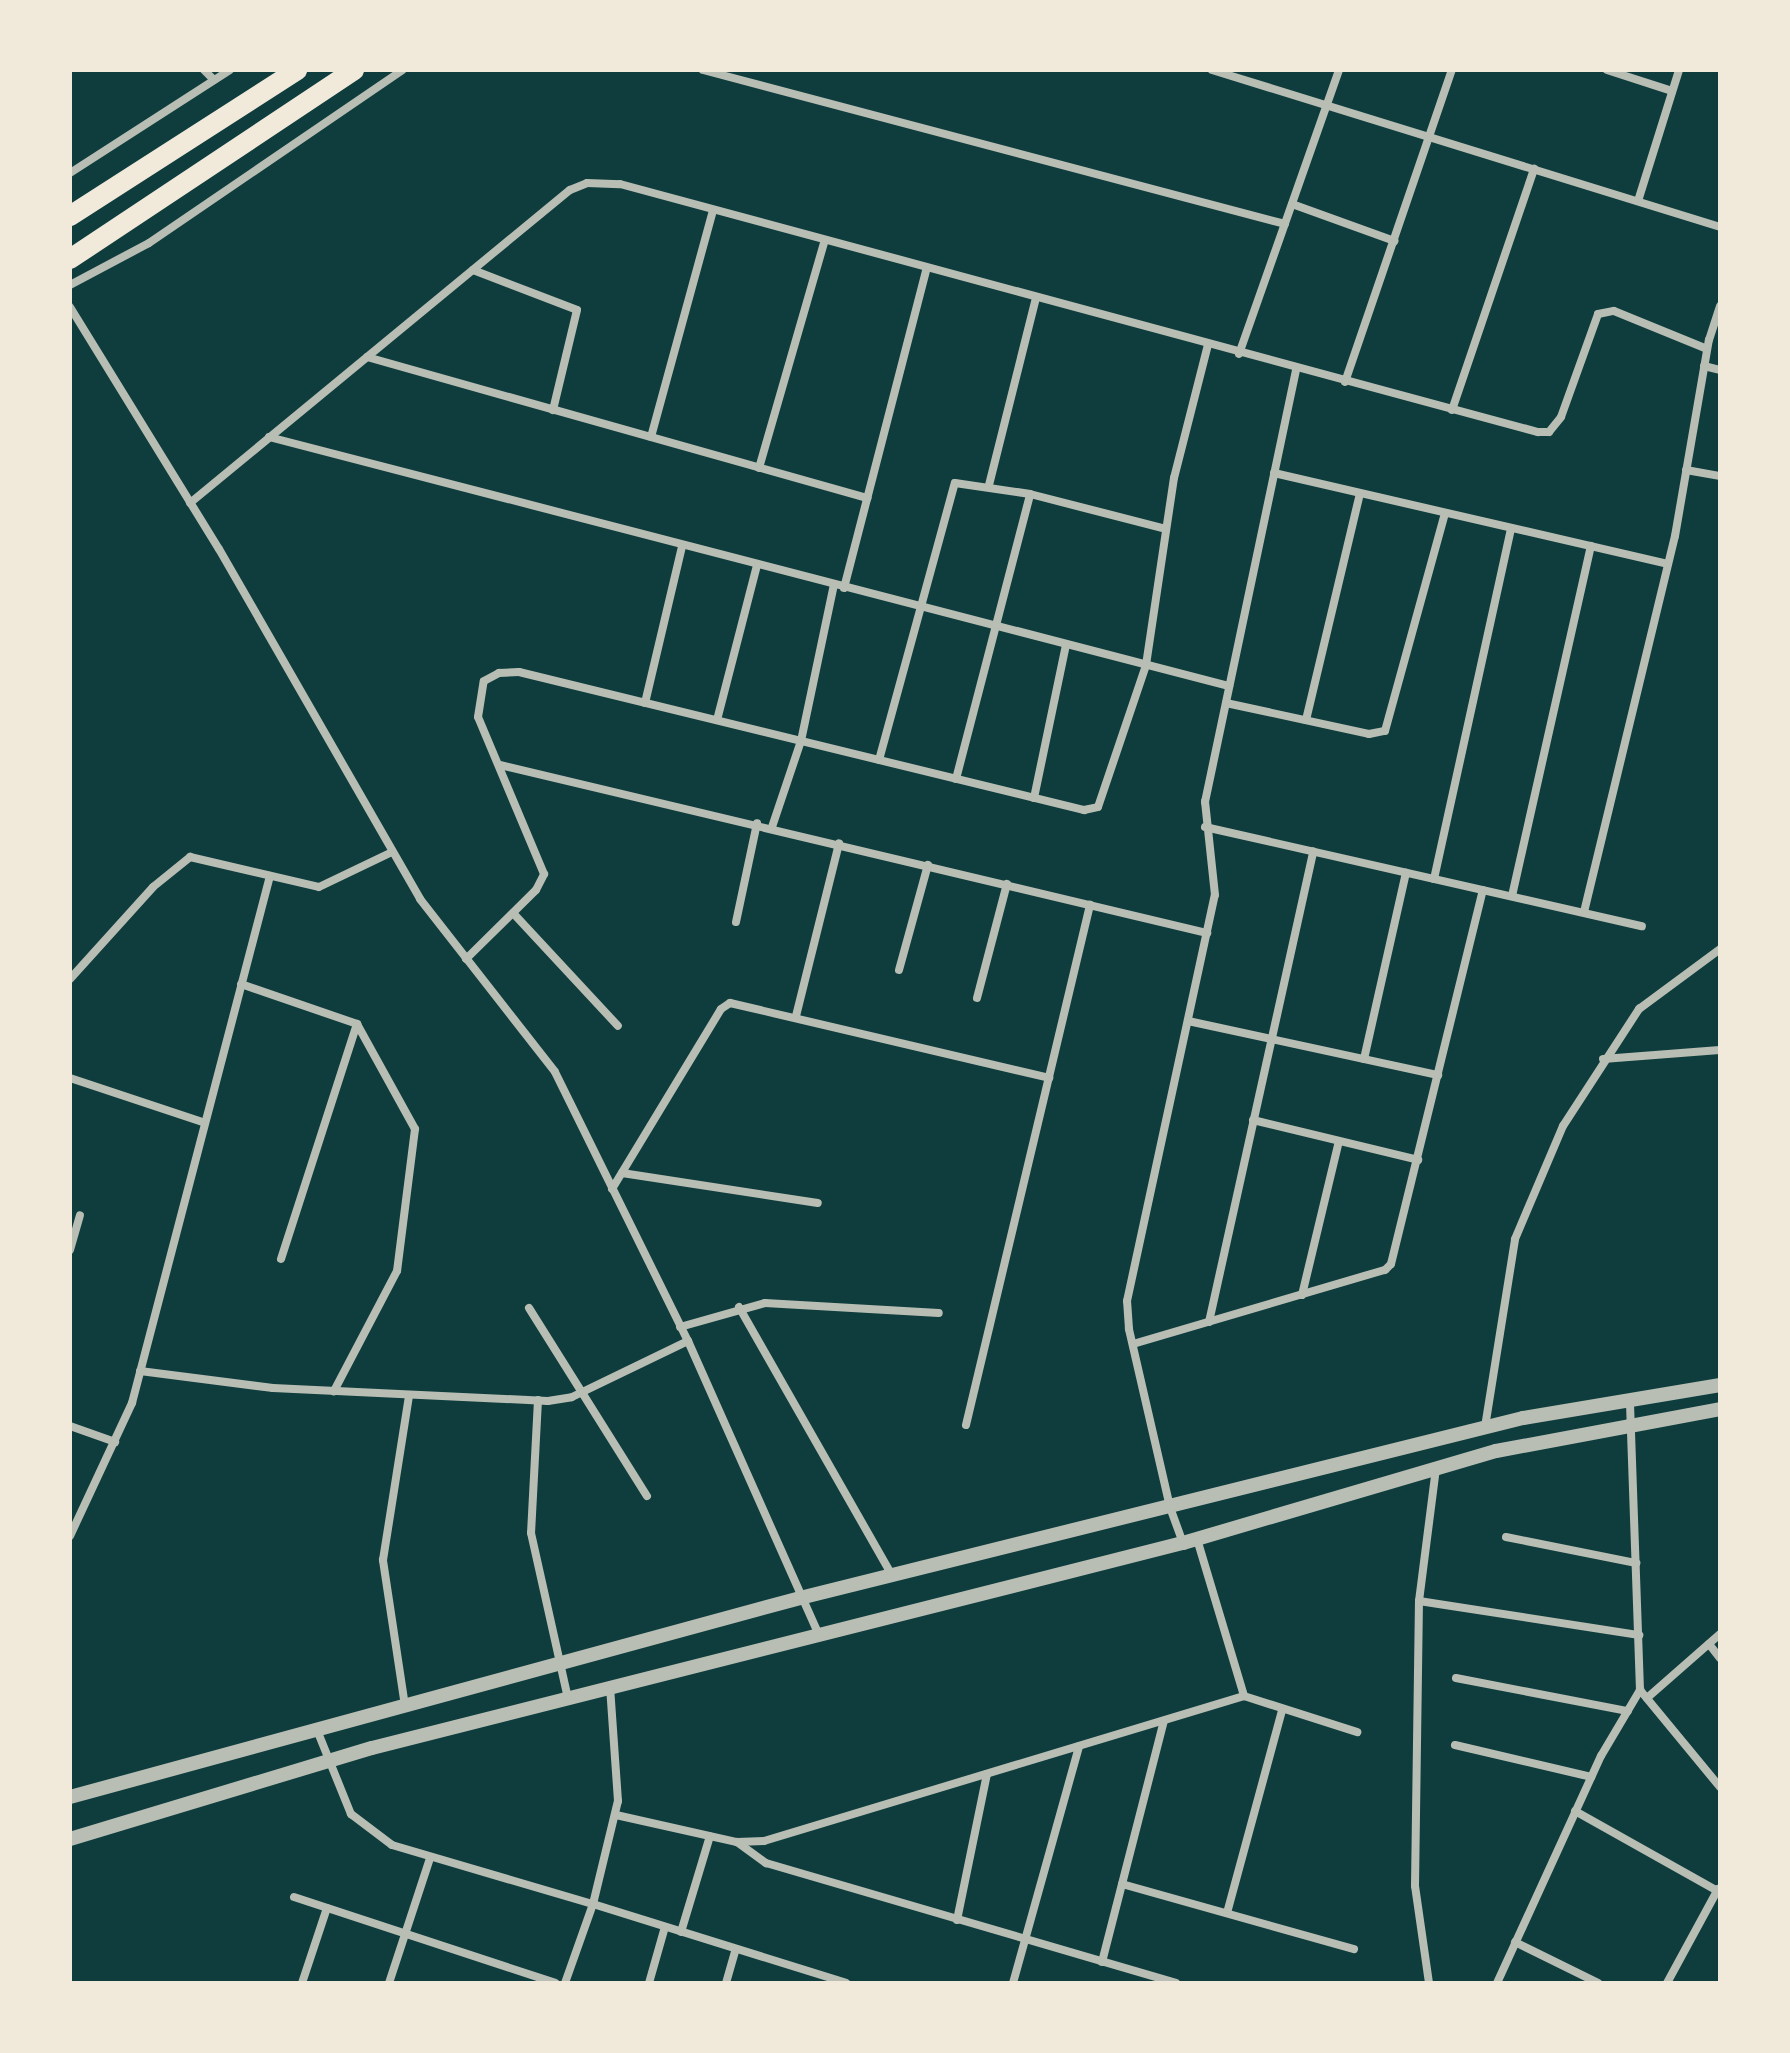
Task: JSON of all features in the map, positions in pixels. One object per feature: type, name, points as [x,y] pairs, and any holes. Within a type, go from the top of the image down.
[{"type":"highway","points":[[70,216],[297,70]]},
{"type":"highway","points":[[70,259],[354,70]]},
{"type":"street","points":[[204,70],[214,80]]},
{"type":"street","points":[[70,173],[230,70]]},
{"type":"street","points":[[70,285],[149,243],[403,70]]},
{"type":"street","points":[[703,70],[1285,224]]},
{"type":"street","points":[[1212,70],[1720,227]]},
{"type":"street","points":[[1239,354],[1339,70]]},
{"type":"street","points":[[1345,382],[1452,70]]},
{"type":"street","points":[[1607,70],[1672,91]]},
{"type":"street","points":[[1638,201],[1679,70]]},
{"type":"street","points":[[1452,410],[1534,169]]},
{"type":"street","points":[[190,503],[570,190],[587,183],[620,184],[1239,354],[1549,432],[1561,417],[1592,320],[1605,311],[1707,349]]},
{"type":"street","points":[[1292,204],[1394,241]]},
{"type":"street","points":[[651,437],[713,210]]},
{"type":"street","points":[[759,468],[825,240]]},
{"type":"street","points":[[772,827],[801,741],[839,587],[867,498],[927,268]]},
{"type":"street","points":[[473,270],[577,310],[553,410]]},
{"type":"street","points":[[989,485],[1036,298]]},
{"type":"street","points":[[1584,912],[1668,564],[1707,349],[1720,306]]},
{"type":"street","points":[[70,307],[190,503],[420,899],[555,1072],[688,1341],[820,1637]]},
{"type":"street","points":[[466,959],[536,890],[545,865],[500,765],[477,704],[484,681],[499,673],[519,672],[1084,810],[1104,801],[1146,665],[1166,529],[1208,345]]},
{"type":"street","points":[[367,357],[867,498]]},
{"type":"street","points":[[1704,366],[1720,370]]},
{"type":"street","points":[[1244,1696],[1190,1541],[1170,1507],[1133,1344],[1127,1301],[1207,933],[1215,884],[1205,827],[1205,802],[1296,369]]},
{"type":"street","points":[[269,437],[1229,686]]},
{"type":"street","points":[[1686,470],[1720,476]]},
{"type":"street","points":[[1274,473],[1668,564]]},
{"type":"street","points":[[879,760],[949,489],[964,481],[989,485],[1166,529]]},
{"type":"street","points":[[1306,720],[1360,493]]},
{"type":"street","points":[[956,779],[1030,494]]},
{"type":"street","points":[[1226,703],[1377,734],[1390,725],[1445,513]]},
{"type":"street","points":[[1434,879],[1511,528]]},
{"type":"street","points":[[645,703],[682,546]]},
{"type":"street","points":[[1512,896],[1591,546]]},
{"type":"street","points":[[717,720],[757,565]]},
{"type":"street","points":[[1034,798],[1066,645]]},
{"type":"street","points":[[500,765],[757,823],[1207,933]]},
{"type":"street","points":[[736,922],[757,823]]},
{"type":"street","points":[[1205,827],[1642,926]]},
{"type":"street","points":[[796,1016],[839,843]]},
{"type":"street","points":[[1209,1322],[1313,851]]},
{"type":"street","points":[[70,979],[153,887],[190,857],[319,887],[392,852]]},
{"type":"street","points":[[899,970],[928,865]]},
{"type":"street","points":[[1364,1059],[1406,873]]},
{"type":"street","points":[[70,1536],[115,1442],[140,1371],[270,876]]},
{"type":"street","points":[[977,998],[1007,884]]},
{"type":"street","points":[[1133,1344],[1385,1270],[1391,1264],[1483,890]]},
{"type":"street","points":[[966,1425],[1090,905]]},
{"type":"street","points":[[513,913],[618,1026]]},
{"type":"street","points":[[1485,1428],[1515,1239],[1563,1126],[1603,1059],[1647,1000],[1720,949]]},
{"type":"street","points":[[241,984],[357,1024],[412,1118],[416,1143],[397,1271],[334,1391]]},
{"type":"street","points":[[612,1189],[721,1009],[742,1003],[1049,1078]]},
{"type":"street","points":[[1188,1021],[1438,1075]]},
{"type":"street","points":[[281,1259],[357,1024]]},
{"type":"street","points":[[1603,1059],[1720,1050]]},
{"type":"street","points":[[70,1078],[205,1123]]},
{"type":"street","points":[[1253,1120],[1418,1160]]},
{"type":"street","points":[[1302,1295],[1339,1141]]},
{"type":"street","points":[[622,1173],[818,1203]]},
{"type":"street","points":[[70,1250],[80,1215]]},
{"type":"street","points":[[680,1327],[739,1307],[765,1303],[939,1313]]},
{"type":"street","points":[[739,1307],[892,1575]]},
{"type":"street","points":[[529,1308],[584,1391],[647,1496]]},
{"type":"street","points":[[140,1371],[334,1391],[560,1400],[688,1341]]},
{"type":"street","points":[[70,1797],[892,1575],[1485,1428],[1720,1385]]},
{"type":"street","points":[[405,1706],[383,1560],[409,1395]]},
{"type":"street","points":[[538,1400],[531,1533],[557,1665],[568,1698]]},
{"type":"street","points":[[1630,1400],[1644,1694],[1720,1787]]},
{"type":"street","points":[[70,1839],[330,1760],[1190,1541],[1436,1469],[1632,1424],[1720,1409]]},
{"type":"street","points":[[70,1426],[115,1442]]},
{"type":"street","points":[[1429,1983],[1415,1897],[1419,1601],[1436,1469]]},
{"type":"street","points":[[1506,1537],[1636,1563]]},
{"type":"street","points":[[1419,1601],[1639,1635]]},
{"type":"street","points":[[1497,1983],[1591,1777],[1628,1711],[1644,1694],[1720,1634]]},
{"type":"street","points":[[1709,1644],[1720,1658]]},
{"type":"street","points":[[1456,1678],[1628,1711]]},
{"type":"street","points":[[565,1983],[593,1904],[616,1815],[610,1688]]},
{"type":"street","points":[[616,1815],[737,1842],[764,1841],[1244,1696],[1282,1711],[1357,1732]]},
{"type":"street","points":[[1227,1913],[1282,1711]]},
{"type":"street","points":[[1102,1962],[1164,1721]]},
{"type":"street","points":[[317,1730],[345,1803],[360,1825],[392,1845],[846,1983]]},
{"type":"street","points":[[1455,1745],[1591,1777]]},
{"type":"street","points":[[1013,1983],[1079,1746]]},
{"type":"street","points":[[957,1920],[987,1774]]},
{"type":"street","points":[[1575,1811],[1718,1889],[1667,1983]]},
{"type":"street","points":[[681,1932],[710,1836]]},
{"type":"street","points":[[737,1842],[766,1863],[1176,1983]]},
{"type":"street","points":[[389,1983],[430,1858]]},
{"type":"street","points":[[1122,1884],[1354,1949]]},
{"type":"street","points":[[294,1897],[555,1983]]},
{"type":"street","points":[[302,1983],[327,1908]]},
{"type":"street","points":[[649,1983],[665,1927]]},
{"type":"street","points":[[1515,1942],[1598,1983]]},
{"type":"street","points":[[726,1983],[736,1949]]},
{"type":"street","points":[[808,1983],[810,1972]]}]
